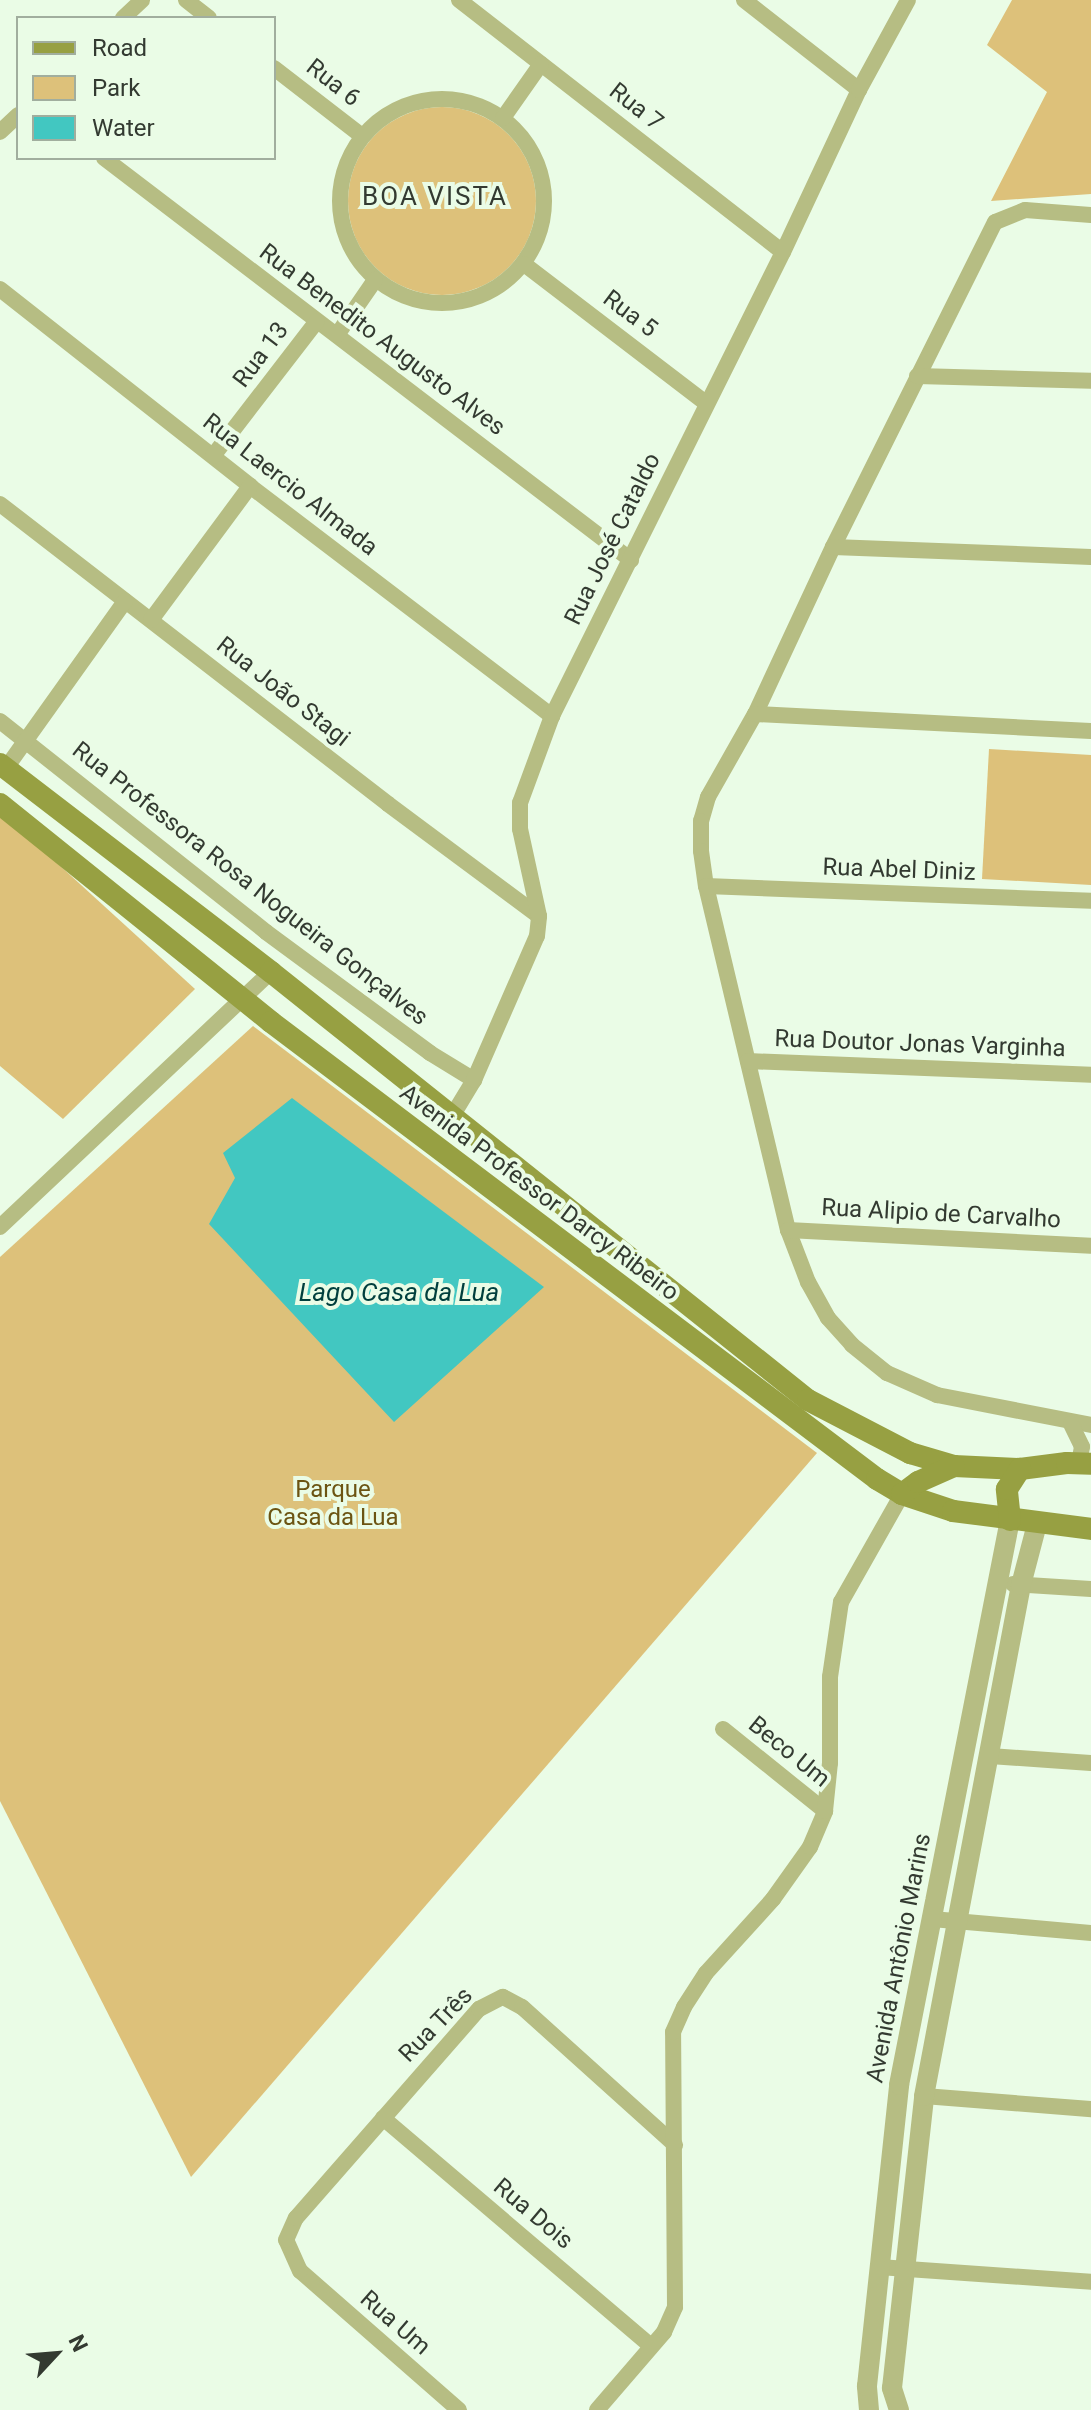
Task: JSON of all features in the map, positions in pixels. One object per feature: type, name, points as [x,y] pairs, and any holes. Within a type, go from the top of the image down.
[{"type":"main road","name":"Avenida Professor Darcy Ribeiro","points":[[3,766],[271,972],[808,1400],[898,1447],[954,1466],[1020,1469],[1085,1464]]},
{"type":"main road","name":"Avenida Professor Darcy Ribeiro","points":[[0,804],[245,999],[868,1473],[902,1494],[953,1511],[1091,1529]]},
{"type":"main road","points":[[902,1494],[918,1482],[954,1466]]},
{"type":"main road","points":[[1010,1520],[1007,1489],[1020,1469]]},
{"type":"main road","points":[[1045,1525],[1068,1516],[1091,1515]]},
{"type":"street","points":[[125,16],[142,0]]},
{"type":"street","points":[[186,0],[206,16]]},
{"type":"street","name":"Rua 7","points":[[459,0],[783,252]]},
{"type":"street","points":[[744,0],[859,90]]},
{"type":"street","name":"Rua José Cataldo","points":[[451,1118],[474,1080],[530,957],[539,916],[520,829],[520,803],[552,716],[783,252],[859,90],[908,0]]},
{"type":"street","points":[[503,118],[541,64]]},
{"type":"street","name":"Rua 6","points":[[276,70],[362,136]]},
{"type":"street","points":[[444,98],[475,104],[503,118],[522,137],[536,160],[544,187],[544,214],[537,240],[524,264],[505,283],[481,297],[454,304],[426,303],[399,295],[375,280],[354,256],[342,226],[339,195],[346,164],[362,136],[385,115],[413,102],[444,98]]},
{"type":"street","points":[[0,132],[16,117]]},
{"type":"street","name":"Rua Benedito Augusto Alves","points":[[107,160],[631,560]]},
{"type":"street","points":[[1091,215],[1025,210],[995,222],[833,547],[755,714],[708,797],[701,821],[701,864],[788,1230],[808,1282],[828,1318],[852,1345],[887,1373],[937,1395],[1071,1424],[1091,1425]]},
{"type":"street","name":"Rua 5","points":[[524,264],[706,403]]},
{"type":"street","points":[[337,335],[375,280]]},
{"type":"street","name":"Rua Laercio Almada","points":[[0,289],[250,486],[552,716]]},
{"type":"street","name":"Rua 13","points":[[213,456],[317,321]]},
{"type":"street","points":[[917,376],[1091,381]]},
{"type":"street","points":[[151,620],[250,486]]},
{"type":"street","name":"Rua João Stagi","points":[[0,504],[399,813],[539,916]]},
{"type":"street","points":[[833,547],[1091,557]]},
{"type":"street","points":[[3,766],[125,601]]},
{"type":"street","points":[[755,714],[1091,731]]},
{"type":"street","name":"Rua Professora Rosa Nogueira Gonçalves","points":[[0,721],[266,932],[430,1053],[474,1080]]},
{"type":"street","name":"Rua Abel Diniz","points":[[706,886],[1091,901]]},
{"type":"street","points":[[0,1227],[271,972]]},
{"type":"street","name":"Rua Doutor Jonas Varginha","points":[[748,1061],[1091,1075]]},
{"type":"street","name":"Rua Alipio de Carvalho","points":[[788,1230],[1091,1246]]},
{"type":"street","points":[[1071,1424],[1082,1447],[1085,1464]]},
{"type":"street","points":[[597,2410],[671,2320],[675,2307],[673,2032],[684,2007],[706,1973],[787,1880],[810,1847],[825,1811],[835,1627],[852,1579],[902,1494]]},
{"type":"street","name":"Avenida Antônio Marins","points":[[869,2410],[867,2386],[899,2085],[1010,1520]]},
{"type":"street","name":"Avenida Antônio Marins","points":[[899,2410],[892,2388],[924,2096],[1021,1585],[1045,1525]]},
{"type":"street","points":[[999,1583],[1091,1589]]},
{"type":"street","name":"Beco Um","points":[[723,1729],[825,1811]]},
{"type":"street","points":[[990,1756],[1091,1763]]},
{"type":"street","points":[[932,1919],[1091,1933]]},
{"type":"street","name":"Rua Três","points":[[300,2271],[288,2251],[289,2231],[479,2009],[503,1997],[522,2007],[675,2145]]},
{"type":"street","points":[[924,2096],[1091,2109]]},
{"type":"street","name":"Rua Dois","points":[[383,2118],[651,2346]]},
{"type":"street","points":[[879,2267],[1091,2282]]},
{"type":"street","name":"Rua Um","points":[[300,2271],[459,2410]]},
{"type":"green space","points":[[1012,0],[1091,0],[1091,194],[991,201],[1047,92],[987,45]]},
{"type":"green space","points":[[442,107],[460,108],[478,114],[509,134],[529,165],[535,183],[535,219],[529,237],[509,268],[478,288],[460,294],[442,295],[424,294],[406,288],[375,268],[355,237],[349,219],[348,201],[349,183],[355,165],[375,134],[406,114],[424,108]]},
{"type":"green space","points":[[989,749],[1091,755],[1091,885],[982,879]]},
{"type":"green space","points":[[0,811],[195,989],[63,1119],[0,1066]]},
{"type":"green space","name":"Parque Casa da Lua","points":[[253,1026],[817,1453],[191,2177],[0,1801],[0,1257]]},
{"type":"water","name":"Lago Casa da Lua","points":[[292,1098],[544,1287],[394,1422],[209,1224],[235,1178],[223,1153]]},
{"type":"district","name":"BOA VISTA","points":[[435,197]]}]
